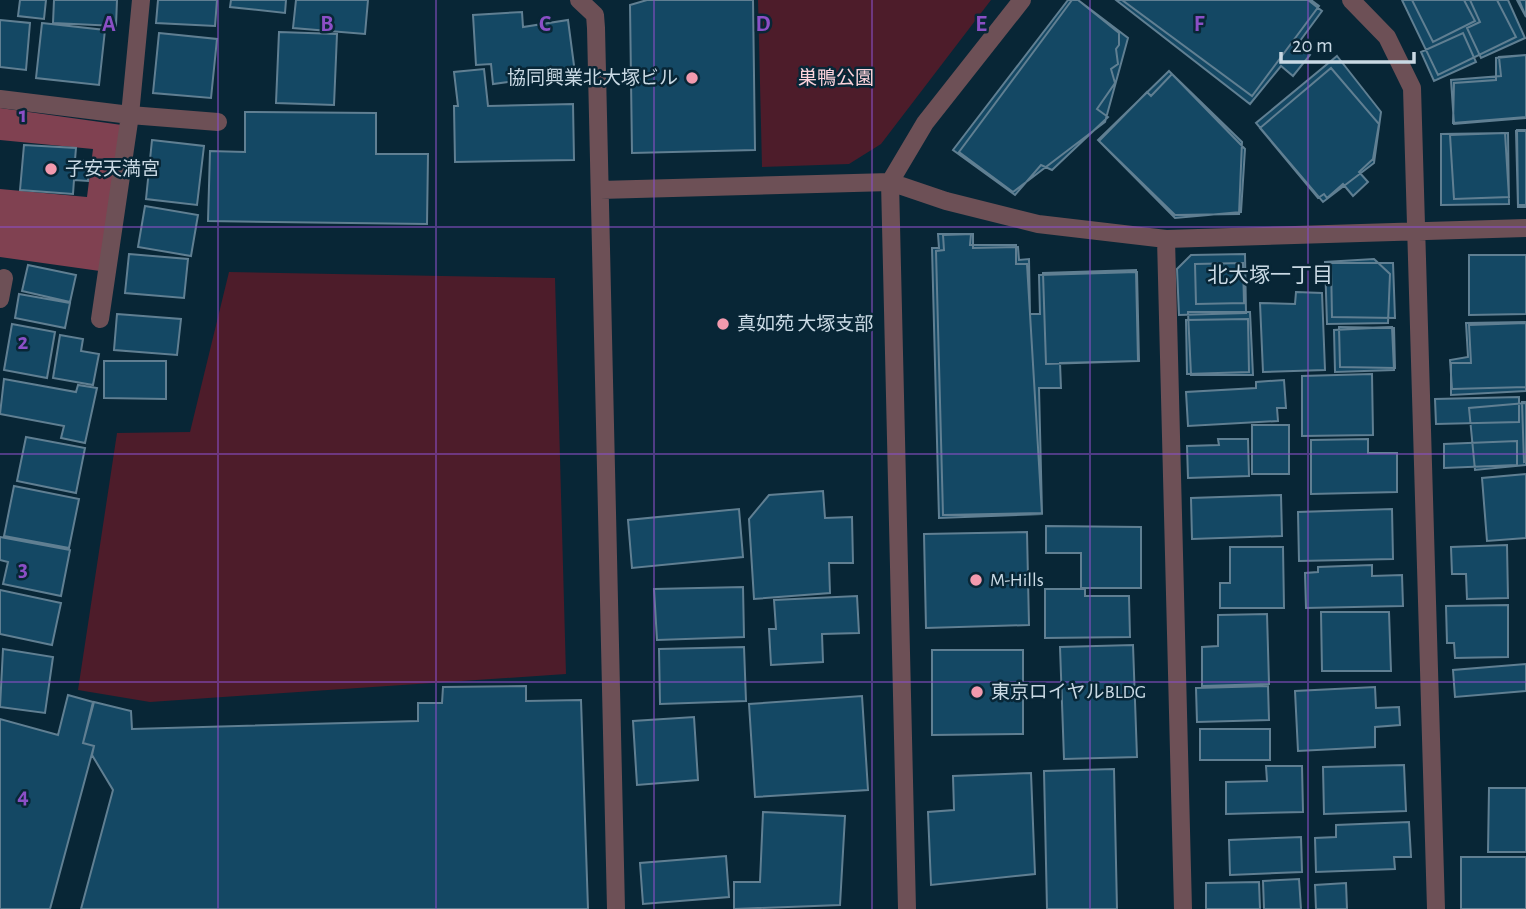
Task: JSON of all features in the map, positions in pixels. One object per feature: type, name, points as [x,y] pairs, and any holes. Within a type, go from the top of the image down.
[{"type":"street","points":[[100,319],[130,115],[141,0]]},
{"type":"street","points":[[579,0],[595,15],[616,909]]},
{"type":"street","points":[[907,909],[890,182],[925,123],[1022,0]]},
{"type":"street","points":[[1351,0],[1387,37],[1412,88],[1436,909]]},
{"type":"street","points":[[0,99],[130,115],[218,122]]},
{"type":"street","points":[[600,190],[890,182],[946,201],[1038,224],[1166,239],[1526,229]]},
{"type":"street","points":[[1166,239],[1183,909]]},
{"type":"street","points":[[0,299],[4,278]]},
{"type":"green space","name":"巣鴨公園","points":[[758,0],[991,0],[881,144],[849,164],[762,167]]},
{"type":"green space","points":[[229,272],[555,278],[566,674],[150,702],[78,690],[117,433],[190,432]]},
{"type":"shaded area","points":[[0,108],[129,126],[107,272],[0,257],[0,189],[87,197],[93,149],[0,140]]},
{"type":"building","points":[[20,0],[46,0],[44,19],[18,16]]},
{"type":"building","points":[[54,0],[117,0],[116,26],[53,23]]},
{"type":"building","points":[[158,0],[217,0],[215,26],[156,23]]},
{"type":"building","points":[[231,0],[286,0],[285,13],[230,7]]},
{"type":"building","points":[[296,0],[368,0],[365,34],[293,28]]},
{"type":"building","name":"協同興業北大塚ビル","points":[[647,0],[753,0],[755,150],[632,153],[630,5]]},
{"type":"building","points":[[1068,0],[1078,0],[1119,33],[1119,45],[1116,49],[1118,64],[1111,69],[1115,83],[1097,109],[1108,117],[1052,170],[1041,165],[1015,195],[953,150]]},
{"type":"building","points":[[1072,0],[1078,0],[1128,38],[1105,122],[1013,192],[959,152]]},
{"type":"building","points":[[1116,0],[1308,0],[1322,11],[1297,45],[1310,55],[1293,76],[1281,66],[1250,104]]},
{"type":"building","points":[[1122,0],[1311,0],[1319,6],[1252,96]]},
{"type":"building","points":[[1402,0],[1497,0],[1516,37],[1438,75]]},
{"type":"building","points":[[1412,0],[1464,0],[1475,21],[1433,42]]},
{"type":"building","points":[[1470,0],[1508,0],[1525,38],[1481,58],[1467,28],[1480,22]]},
{"type":"building","points":[[1517,0],[1526,0],[1526,17]]},
{"type":"building","points":[[1519,0],[1526,0],[1526,17]]},
{"type":"building","points":[[522,12],[523,27],[568,20],[575,73],[493,84],[491,64],[476,65],[473,15]]},
{"type":"building","points":[[0,20],[30,23],[26,70],[0,67]]},
{"type":"building","points":[[42,23],[105,30],[99,85],[36,78]]},
{"type":"building","points":[[279,32],[337,34],[334,105],[276,103]]},
{"type":"building","points":[[159,33],[217,39],[211,98],[153,93]]},
{"type":"building","points":[[1463,33],[1476,62],[1434,81],[1421,52]]},
{"type":"building","points":[[1526,55],[1526,118],[1454,124],[1451,80],[1501,76],[1499,57]]},
{"type":"building","points":[[1526,55],[1526,117],[1453,123],[1454,83],[1496,80],[1496,58]]},
{"type":"building","points":[[1337,56],[1381,112],[1374,163],[1323,202],[1256,123]]},
{"type":"building","points":[[1331,68],[1379,124],[1373,159],[1359,172],[1368,182],[1353,196],[1343,184],[1327,198],[1324,194],[1318,198],[1260,128]]},
{"type":"building","points":[[484,69],[488,106],[573,104],[574,160],[455,162],[454,106],[458,106],[454,72]]},
{"type":"building","points":[[1169,71],[1245,149],[1241,212],[1175,218],[1098,140]]},
{"type":"building","points":[[1172,74],[1242,142],[1239,214],[1175,215],[1099,141],[1147,92],[1151,96]]},
{"type":"building","points":[[245,112],[376,113],[376,154],[428,154],[427,224],[208,221],[210,151],[245,152]]},
{"type":"building","points":[[1517,130],[1526,130],[1526,205],[1518,205]]},
{"type":"building","points":[[1516,131],[1526,131],[1526,207],[1518,207]]},
{"type":"building","points":[[1505,133],[1509,197],[1454,199],[1450,135]]},
{"type":"building","points":[[1508,133],[1509,204],[1441,205],[1441,134]]},
{"type":"building","points":[[152,140],[204,146],[197,205],[146,199]]},
{"type":"building","points":[[24,145],[76,148],[75,160],[89,161],[88,181],[74,180],[73,194],[20,190]]},
{"type":"building","points":[[145,206],[198,215],[191,256],[138,247]]},
{"type":"building","points":[[938,234],[971,234],[970,245],[1016,245],[1016,264],[1027,264],[1042,514],[939,518],[932,248],[939,248]]},
{"type":"building","points":[[973,234],[973,248],[1018,247],[1019,260],[1029,259],[1030,314],[1040,314],[1039,275],[1137,272],[1139,361],[1060,363],[1061,388],[1039,388],[1042,513],[943,515],[936,251],[944,250],[943,235]]},
{"type":"building","points":[[129,254],[188,259],[184,298],[125,293]]},
{"type":"building","points":[[1245,254],[1246,313],[1179,315],[1177,269],[1191,255]]},
{"type":"building","points":[[1469,255],[1526,255],[1526,314],[1469,315]]},
{"type":"building","points":[[1374,259],[1390,274],[1388,323],[1327,324],[1325,262]]},
{"type":"building","points":[[1243,263],[1244,303],[1196,304],[1195,264]]},
{"type":"building","points":[[1331,263],[1393,263],[1395,318],[1332,317]]},
{"type":"building","points":[[28,265],[76,275],[70,302],[22,291]]},
{"type":"building","points":[[1136,270],[1138,361],[1046,364],[1043,273]]},
{"type":"building","points":[[1296,292],[1322,293],[1325,370],[1263,372],[1260,303],[1295,304]]},
{"type":"building","points":[[19,294],[70,303],[65,328],[15,318]]},
{"type":"building","points":[[1188,312],[1250,312],[1253,375],[1191,375]]},
{"type":"building","points":[[117,314],[181,319],[177,355],[114,350]]},
{"type":"building","points":[[1248,319],[1249,372],[1187,374],[1186,320]]},
{"type":"building","points":[[1526,322],[1526,387],[1452,389],[1450,360],[1468,357],[1466,323]]},
{"type":"building","points":[[1526,323],[1526,391],[1451,395],[1451,363],[1471,363],[1469,325]]},
{"type":"building","points":[[12,324],[55,332],[47,378],[4,370]]},
{"type":"building","points":[[1339,327],[1394,328],[1395,368],[1340,367]]},
{"type":"building","points":[[1392,327],[1394,370],[1335,372],[1334,330]]},
{"type":"building","points":[[60,335],[83,339],[81,351],[99,354],[93,385],[53,378]]},
{"type":"building","points":[[104,361],[166,361],[166,399],[104,398]]},
{"type":"building","points":[[1372,374],[1373,435],[1302,436],[1302,376]]},
{"type":"building","points":[[4,379],[76,392],[78,385],[97,388],[85,443],[61,438],[64,426],[0,414]]},
{"type":"building","points":[[1284,380],[1286,408],[1277,408],[1278,421],[1188,426],[1186,392],[1256,388],[1256,382]]},
{"type":"building","points":[[1519,397],[1519,422],[1436,424],[1435,399]]},
{"type":"building","points":[[1522,402],[1526,402],[1524,462]]},
{"type":"building","points":[[1526,403],[1526,465],[1475,470],[1469,408]]},
{"type":"building","points":[[1252,425],[1289,425],[1289,474],[1252,474]]},
{"type":"building","points":[[26,437],[85,448],[76,493],[17,481]]},
{"type":"building","points":[[1218,439],[1248,439],[1249,476],[1188,478],[1187,446],[1219,445]]},
{"type":"building","points":[[1368,439],[1368,453],[1397,453],[1397,492],[1311,494],[1311,440]]},
{"type":"building","points":[[1517,441],[1517,465],[1444,468],[1444,444]]},
{"type":"building","points":[[1526,474],[1526,538],[1487,541],[1482,478]]},
{"type":"building","points":[[14,486],[79,499],[69,548],[4,536]]},
{"type":"building","points":[[823,491],[825,518],[852,517],[853,563],[829,563],[830,593],[754,599],[749,519],[769,495]]},
{"type":"building","points":[[1281,495],[1282,536],[1192,539],[1191,498]]},
{"type":"building","points":[[739,509],[743,557],[632,568],[628,520]]},
{"type":"building","points":[[1392,509],[1393,559],[1299,561],[1298,512]]},
{"type":"building","points":[[1046,526],[1141,527],[1141,588],[1081,588],[1081,553],[1046,553]]},
{"type":"building","name":"M-Hills","points":[[1027,532],[1029,625],[926,628],[924,534]]},
{"type":"building","points":[[0,537],[70,550],[61,596],[3,584],[8,562],[0,560]]},
{"type":"building","points":[[1507,545],[1508,598],[1467,599],[1466,574],[1452,574],[1451,547]]},
{"type":"building","points":[[1230,547],[1283,547],[1284,608],[1220,608],[1220,583],[1230,583]]},
{"type":"building","points":[[1372,565],[1372,576],[1402,575],[1403,606],[1306,608],[1305,573],[1318,572],[1318,567]]},
{"type":"building","points":[[743,587],[744,637],[657,640],[654,589]]},
{"type":"building","points":[[1045,589],[1085,589],[1085,596],[1129,596],[1130,637],[1045,638]]},
{"type":"building","points":[[0,590],[61,603],[52,645],[0,634]]},
{"type":"building","points":[[857,596],[859,633],[822,634],[823,662],[771,665],[769,629],[776,629],[774,600]]},
{"type":"building","points":[[1508,605],[1508,657],[1455,658],[1454,643],[1447,643],[1446,606]]},
{"type":"building","points":[[1321,612],[1389,612],[1391,671],[1322,671]]},
{"type":"building","points":[[1267,614],[1269,684],[1202,686],[1202,647],[1218,646],[1218,615]]},
{"type":"building","points":[[1133,645],[1137,757],[1064,759],[1060,647]]},
{"type":"building","points":[[744,647],[746,701],[660,704],[659,649]]},
{"type":"building","points":[[3,649],[53,657],[45,713],[0,707]]},
{"type":"building","name":"東京ロイヤルBLDG","points":[[932,650],[1023,650],[1023,734],[932,735]]},
{"type":"building","points":[[1526,664],[1526,691],[1455,697],[1453,670]]},
{"type":"building","points":[[526,686],[526,701],[581,700],[588,909],[81,909],[113,790],[92,755],[94,746],[83,743],[94,702],[131,711],[132,729],[418,721],[418,703],[442,703],[443,687]]},
{"type":"building","points":[[1268,686],[1269,720],[1197,722],[1196,688]]},
{"type":"building","points":[[1375,687],[1376,708],[1399,707],[1400,725],[1375,727],[1375,747],[1298,751],[1295,691]]},
{"type":"building","points":[[68,695],[93,702],[83,743],[94,746],[50,909],[0,909],[0,719],[58,735]]},
{"type":"building","points":[[862,696],[868,790],[755,797],[749,704]]},
{"type":"building","points":[[694,717],[698,780],[637,785],[633,721]]},
{"type":"building","points":[[1200,729],[1270,729],[1270,760],[1200,760]]},
{"type":"building","points":[[1404,765],[1406,811],[1324,814],[1323,767]]},
{"type":"building","points":[[1266,766],[1302,766],[1303,812],[1226,814],[1226,782],[1267,781]]},
{"type":"building","points":[[1114,769],[1117,909],[1047,909],[1044,771]]},
{"type":"building","points":[[1031,773],[1035,874],[931,885],[928,812],[954,810],[953,776]]},
{"type":"building","points":[[1489,788],[1526,788],[1526,852],[1488,852]]},
{"type":"building","points":[[763,812],[845,816],[840,905],[734,909],[734,882],[760,882]]},
{"type":"building","points":[[1409,822],[1411,857],[1394,857],[1395,869],[1316,872],[1315,838],[1336,837],[1336,825]]},
{"type":"building","points":[[1301,837],[1302,872],[1230,875],[1229,840]]},
{"type":"building","points":[[726,856],[729,897],[643,904],[640,863]]},
{"type":"building","points":[[1461,857],[1526,857],[1526,909],[1461,909]]},
{"type":"building","points":[[1299,879],[1301,909],[1264,909],[1263,881]]},
{"type":"building","points":[[1259,882],[1260,909],[1206,909],[1206,883]]},
{"type":"building","points":[[1346,883],[1347,909],[1316,909],[1315,885]]},
{"type":"place","name":"協同興業北大塚ビル","points":[[692,78]]},
{"type":"place","name":"子安天満宮","points":[[51,169]]},
{"type":"place","name":"真如苑 大塚支部","points":[[723,324]]},
{"type":"place","name":"M-Hills","points":[[976,580]]},
{"type":"place","name":"東京ロイヤルBLDG","points":[[977,692]]},
{"type":"district","name":"北大塚一丁目","points":[[1270,275]]}]
